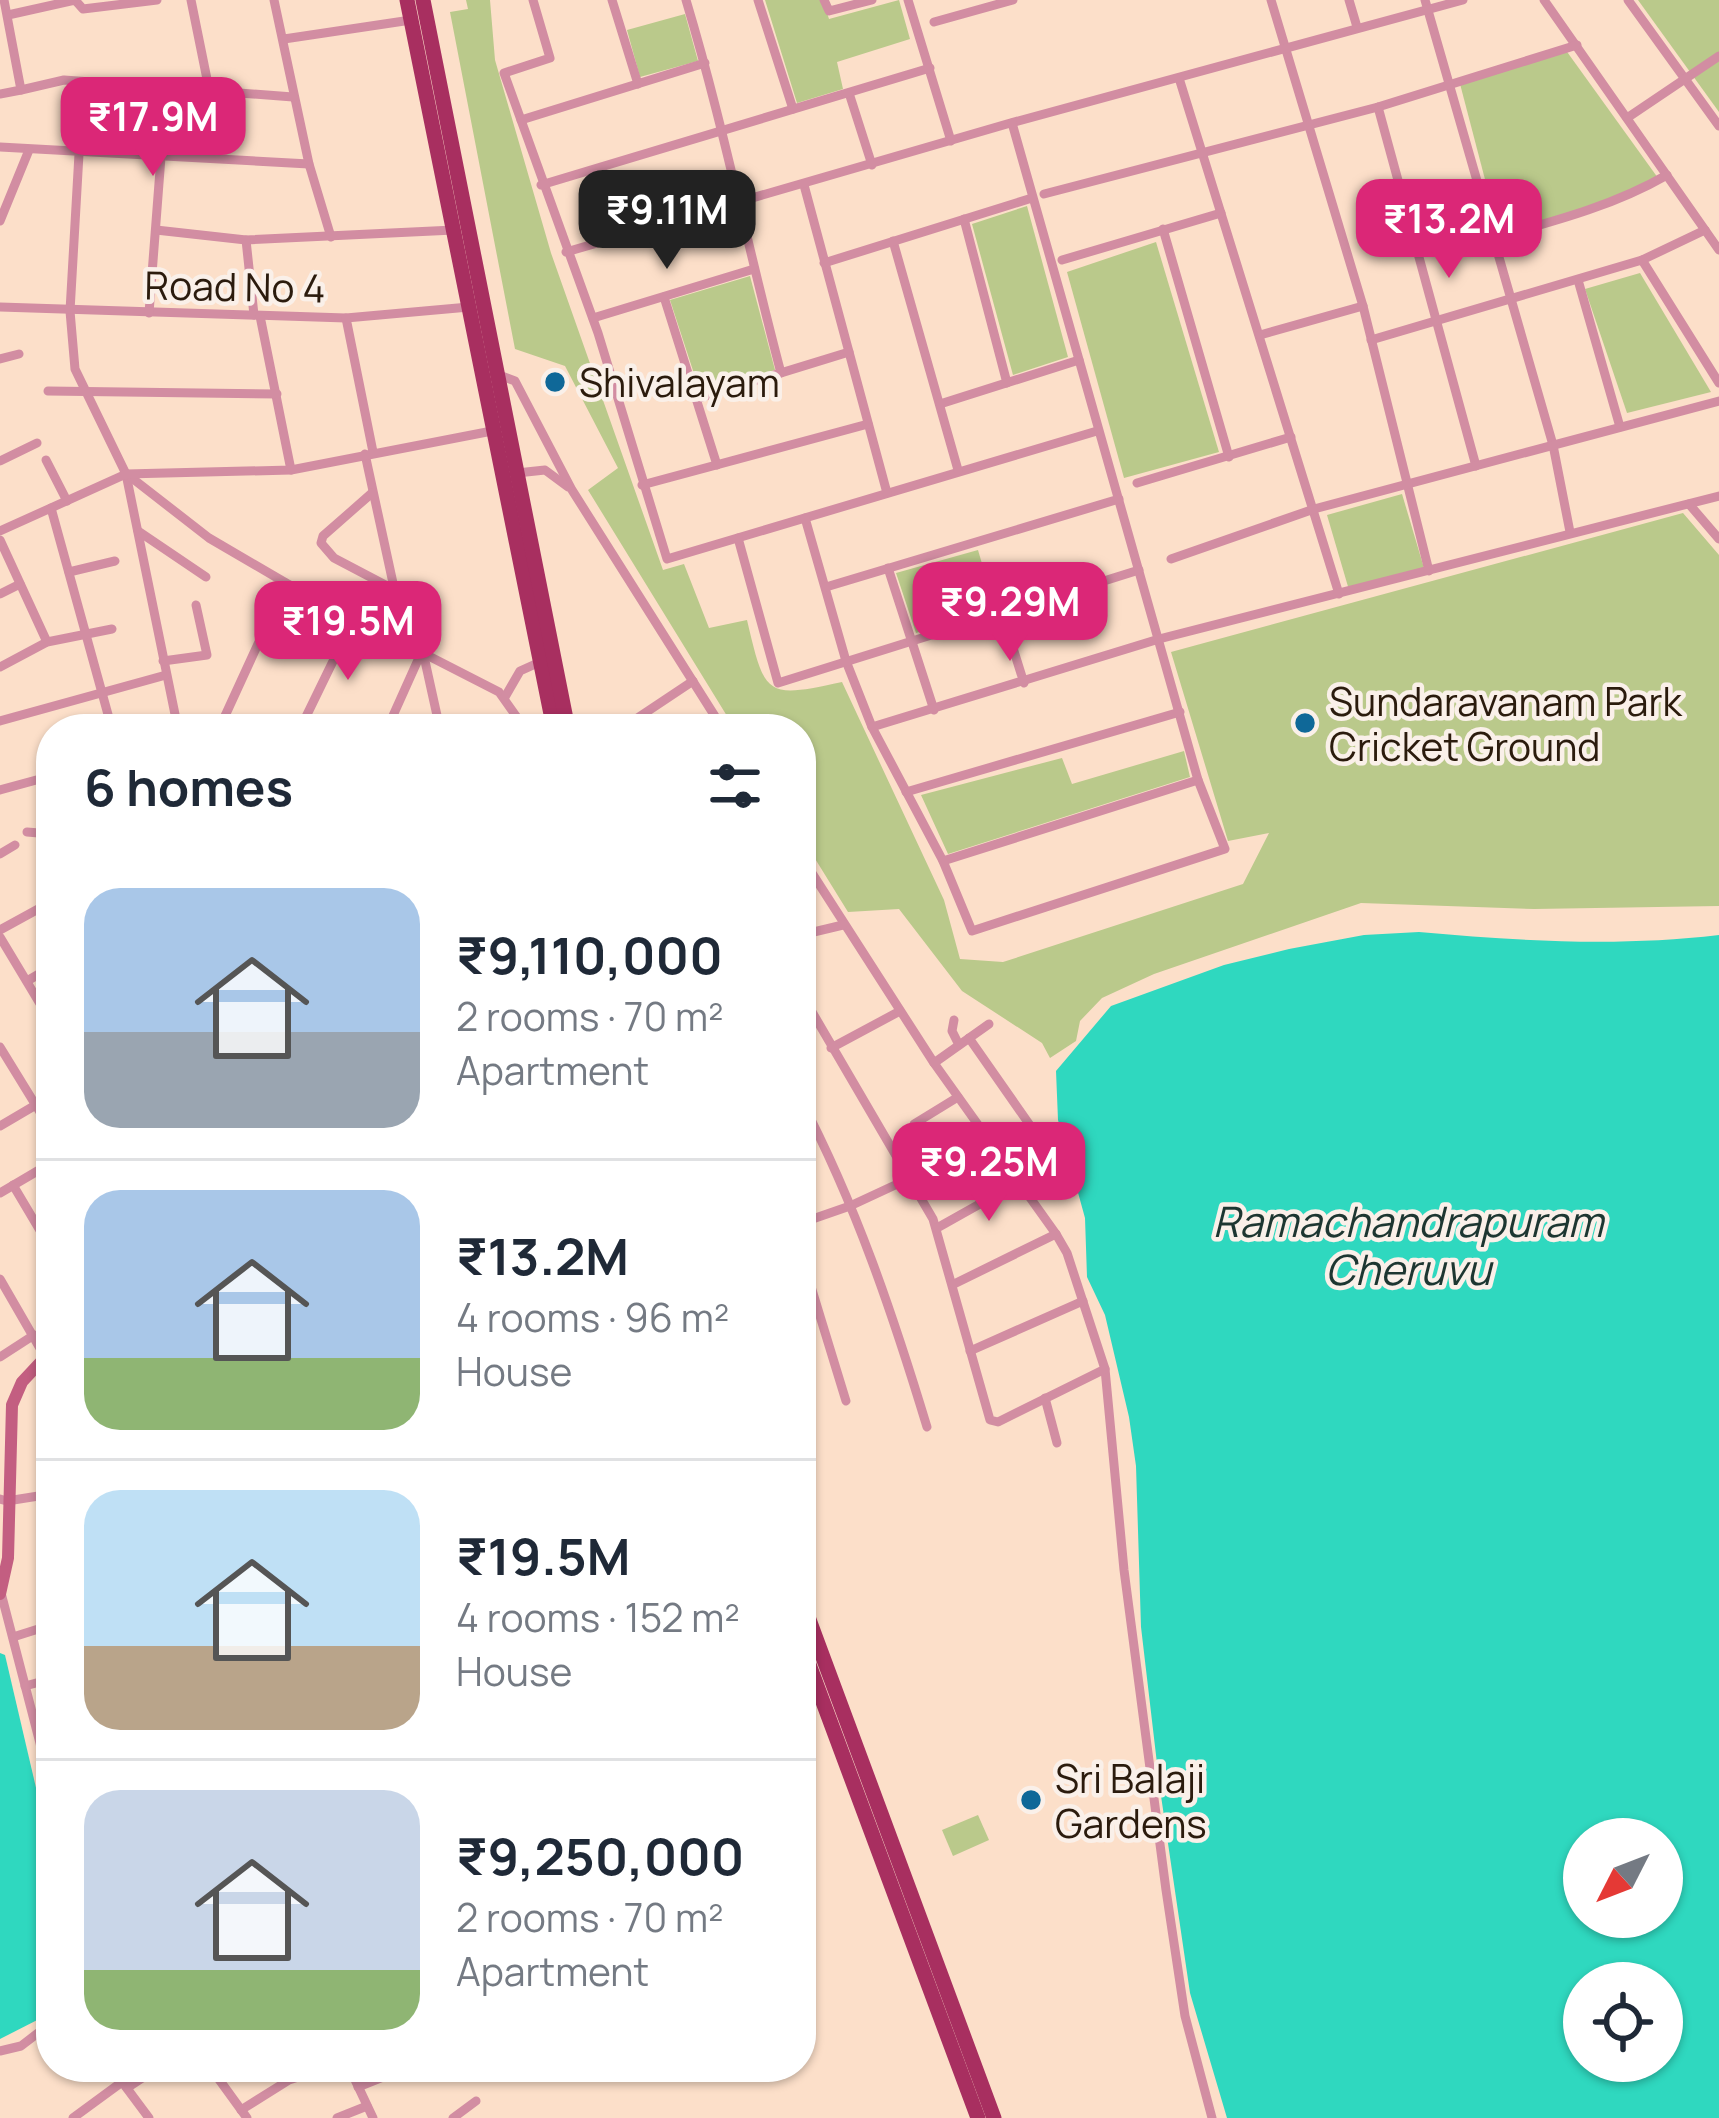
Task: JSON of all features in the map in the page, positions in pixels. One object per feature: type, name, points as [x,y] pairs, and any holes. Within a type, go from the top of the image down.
[{"type":"highway","points":[[407,0],[433,85]]},
{"type":"highway","points":[[423,0],[438,111],[499,375],[565,714]]},
{"type":"highway","points":[[438,111],[454,230],[551,714]]},
{"type":"highway","points":[[816,1638],[994,2118]]},
{"type":"highway","points":[[816,1683],[979,2118]]},
{"type":"main road","points":[[1,1593],[8,1558],[4,1500],[12,1405],[22,1382],[36,1370]]},
{"type":"street","points":[[4,0],[21,90]]},
{"type":"street","points":[[8,15],[75,0],[83,9],[157,0]]},
{"type":"street","points":[[190,0],[209,89]]},
{"type":"street","points":[[274,0],[309,164],[332,237]]},
{"type":"street","points":[[533,0],[550,58],[504,73],[592,318],[667,559],[1097,431]]},
{"type":"street","points":[[612,0],[638,84]]},
{"type":"street","points":[[686,0],[742,202],[781,373]]},
{"type":"street","points":[[758,0],[793,109]]},
{"type":"street","points":[[824,0],[830,11],[872,0]]},
{"type":"street","points":[[908,0],[952,141]]},
{"type":"street","points":[[934,22],[1012,0]]},
{"type":"street","points":[[1270,0],[1363,306],[1429,571]]},
{"type":"street","points":[[1349,0],[1357,27]]},
{"type":"street","points":[[566,252],[1426,4],[1463,0]]},
{"type":"street","points":[[1544,0],[1719,250]]},
{"type":"street","points":[[1628,0],[1719,126]]},
{"type":"street","points":[[1426,4],[1552,445],[1570,532]]},
{"type":"street","points":[[284,39],[410,20]]},
{"type":"street","points":[[1044,194],[1378,107],[1577,45]]},
{"type":"street","points":[[1627,118],[1719,56]]},
{"type":"street","points":[[521,120],[705,64]]},
{"type":"street","points":[[542,185],[930,68]]},
{"type":"street","points":[[1179,78],[1339,593]]},
{"type":"street","points":[[0,94],[64,80],[293,97]]},
{"type":"street","points":[[850,92],[872,165]]},
{"type":"street","points":[[1378,107],[1476,466]]},
{"type":"street","points":[[805,518],[846,661],[872,727],[944,861],[972,931],[1225,849],[1198,780],[1012,123]]},
{"type":"street","points":[[0,147],[309,164]]},
{"type":"street","points":[[0,221],[2,203],[29,150]]},
{"type":"street","points":[[79,154],[70,311],[75,369],[126,473],[175,714]]},
{"type":"street","points":[[149,313],[161,157]]},
{"type":"street","points":[[1494,238],[1604,206],[1667,176]]},
{"type":"street","points":[[804,185],[887,493]]},
{"type":"street","points":[[824,263],[1032,198]]},
{"type":"street","points":[[1062,260],[1221,213]]},
{"type":"street","points":[[964,219],[1007,383]]},
{"type":"street","points":[[1163,229],[1229,458]]},
{"type":"street","points":[[156,230],[246,240],[454,230]]},
{"type":"street","points":[[1371,340],[1642,260],[1706,230]]},
{"type":"street","points":[[246,240],[257,316],[278,394],[291,470]]},
{"type":"street","points":[[893,241],[958,470]]},
{"type":"street","points":[[1642,260],[1719,383]]},
{"type":"street","points":[[592,318],[754,269]]},
{"type":"street","points":[[1578,280],[1620,428]]},
{"type":"street","points":[[664,297],[717,465]]},
{"type":"street","points":[[1260,335],[1363,306]]},
{"type":"street","name":"Road No 4","points":[[0,307],[346,318],[469,307]]},
{"type":"street","points":[[346,318],[372,493],[406,643]]},
{"type":"street","points":[[696,399],[849,352]]},
{"type":"street","points":[[0,358],[19,355]]},
{"type":"street","points":[[940,404],[1079,361]]},
{"type":"street","points":[[499,375],[515,381],[572,490],[714,714]]},
{"type":"street","points":[[47,391],[278,394]]},
{"type":"street","points":[[1171,559],[1315,509],[1719,401]]},
{"type":"street","points":[[642,485],[868,424]]},
{"type":"street","points":[[47,642],[0,535],[51,508],[126,473],[291,470],[492,431]]},
{"type":"street","points":[[1136,483],[1292,437]]},
{"type":"street","points":[[0,461],[37,442]]},
{"type":"street","points":[[46,460],[67,501]]},
{"type":"street","points":[[518,473],[545,470],[572,490]]},
{"type":"street","points":[[126,473],[209,538],[286,584],[356,616],[505,697],[515,714]]},
{"type":"street","points":[[372,493],[321,542],[334,558],[392,589]]},
{"type":"street","points":[[872,727],[1159,639],[1719,496]]},
{"type":"street","points":[[826,587],[1119,500]]},
{"type":"street","points":[[1689,503],[1719,538]]},
{"type":"street","points":[[51,508],[108,714]]},
{"type":"street","points":[[138,531],[206,577]]},
{"type":"street","points":[[738,538],[778,682],[1139,570]]},
{"type":"street","points":[[69,572],[115,561]]},
{"type":"street","points":[[888,568],[934,710]]},
{"type":"street","points":[[0,594],[20,584]]},
{"type":"street","points":[[226,714],[286,584]]},
{"type":"street","points":[[163,661],[207,655],[196,604]]},
{"type":"street","points":[[1002,613],[1024,683]]},
{"type":"street","points":[[307,714],[356,616]]},
{"type":"street","points":[[0,667],[47,642],[112,629]]},
{"type":"street","points":[[394,714],[422,651]]},
{"type":"street","points":[[422,651],[437,714]]},
{"type":"street","points":[[505,697],[520,671],[540,662]]},
{"type":"street","points":[[0,721],[166,674]]},
{"type":"street","points":[[644,714],[693,681]]},
{"type":"street","points":[[906,792],[1180,712]]},
{"type":"street","points":[[0,790],[36,780]]},
{"type":"street","points":[[944,861],[1198,780]]},
{"type":"street","points":[[27,832],[36,832]]},
{"type":"street","points":[[0,854],[15,844]]},
{"type":"street","points":[[816,881],[934,1063],[1056,1234],[1067,1253],[1106,1369],[1124,1570],[1166,1890],[1185,2016],[1212,2118]]},
{"type":"street","points":[[36,911],[0,933],[36,996]]},
{"type":"street","points":[[816,931],[843,925]]},
{"type":"street","points":[[27,981],[36,976]]},
{"type":"street","points":[[831,1048],[900,1011]]},
{"type":"street","points":[[816,1020],[913,1178],[937,1228],[993,1423],[1106,1369]]},
{"type":"street","points":[[954,1021],[952,1031],[1041,1141]]},
{"type":"street","points":[[934,1063],[989,1024]]},
{"type":"street","points":[[0,1047],[36,1105],[0,1126]]},
{"type":"street","points":[[914,1124],[958,1097]]},
{"type":"street","points":[[816,1132],[885,1289],[927,1427]]},
{"type":"street","points":[[816,1218],[990,1142]]},
{"type":"street","points":[[0,1193],[36,1172]]},
{"type":"street","points":[[937,1228],[1018,1182]]},
{"type":"street","points":[[14,1185],[36,1223]]},
{"type":"street","points":[[954,1284],[1056,1234]]},
{"type":"street","points":[[0,1280],[5,1298],[36,1339]]},
{"type":"street","points":[[970,1351],[1083,1301]]},
{"type":"street","points":[[816,1303],[846,1401]]},
{"type":"street","points":[[0,1357],[34,1335]]},
{"type":"street","points":[[1045,1398],[1057,1443]]},
{"type":"street","points":[[4,1500],[36,1496]]},
{"type":"street","points":[[1,1593],[36,1715]]},
{"type":"street","points":[[13,1637],[36,1630]]},
{"type":"street","points":[[25,1686],[36,1683]]},
{"type":"street","points":[[0,2051],[21,2046],[36,2034]]},
{"type":"street","points":[[122,2082],[149,2118]]},
{"type":"street","points":[[73,2118],[130,2082]]},
{"type":"street","points":[[221,2082],[244,2114],[286,2082]]},
{"type":"street","points":[[356,2082],[373,2118]]},
{"type":"street","points":[[358,2087],[370,2082]]},
{"type":"street","points":[[453,2118],[476,2101]]},
{"type":"street","points":[[337,2118],[367,2106]]},
{"type":"green space","points":[[466,0],[490,0],[495,60],[551,253],[663,570],[684,564],[709,628],[747,620],[759,664],[772,686],[797,690],[842,682],[944,900],[960,959],[1003,962],[1243,884],[1269,833],[1228,841],[1171,652],[1683,513],[1719,555],[1719,906],[1534,909],[1361,903],[1154,974],[1102,998],[1080,1021],[1076,1041],[1050,1058],[1042,1043],[962,991],[899,909],[848,912],[816,860],[816,714],[726,714],[588,490],[618,468],[565,366],[515,349],[450,12],[468,9]]},
{"type":"green space","points":[[765,0],[823,0],[829,19],[899,0],[910,39],[837,62],[843,89],[797,103]]},
{"type":"green space","points":[[1638,0],[1719,0],[1719,112]]},
{"type":"green space","points":[[685,14],[698,61],[640,77],[627,30]]},
{"type":"green space","points":[[1565,49],[1658,178],[1624,197],[1499,233],[1459,80]]},
{"type":"green space","points":[[1027,206],[1068,357],[1013,375],[972,224]]},
{"type":"green space","points":[[1156,242],[1219,452],[1124,478],[1067,272]]},
{"type":"green space","points":[[1640,273],[1711,392],[1627,413],[1585,289]]},
{"type":"green space","points":[[750,276],[775,370],[700,392],[670,300]]},
{"type":"green space","points":[[1402,494],[1424,568],[1349,590],[1327,515]]},
{"type":"green space","points":[[978,550],[995,608],[916,633],[896,573]]},
{"type":"green space","points":[[1184,751],[1190,777],[948,854],[921,795],[1062,758],[1072,784]]},
{"type":"green space","points":[[978,1815],[989,1840],[953,1856],[942,1830]]},
{"type":"water","name":"Ramachandrapuram Cheruvu","points":[[1419,932],[1606,942],[1719,935],[1719,2118],[1227,2118],[1190,1993],[1141,1627],[1136,1466],[1129,1417],[1105,1315],[1087,1277],[1085,1218],[1058,1120],[1056,1071],[1111,1006],[1224,965],[1364,935]]},
{"type":"water","points":[[0,1653],[5,1655],[36,1788],[36,2021],[0,2039]]},
{"type":"place","name":"Shivalayam","points":[[555,382]]},
{"type":"place","name":"Sundaravanam Park Cricket Ground","points":[[1305,723]]},
{"type":"place","name":"Sri Balaji Gardens","points":[[1031,1800]]}]
